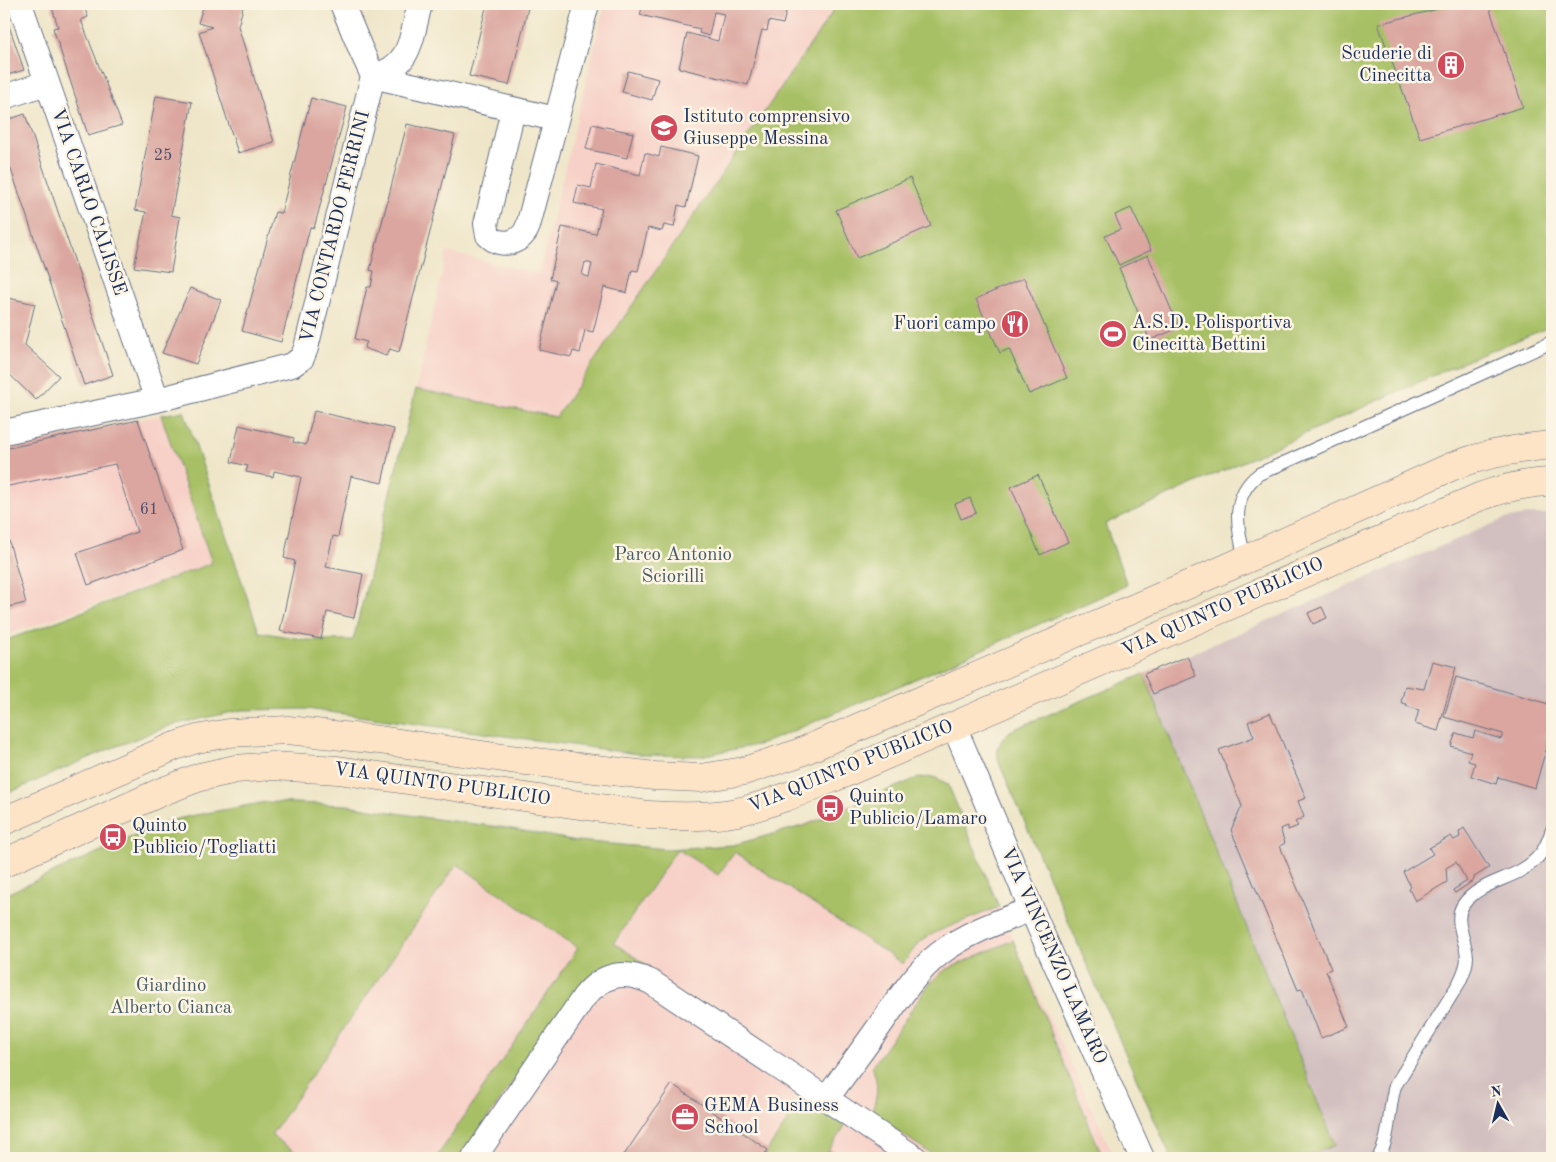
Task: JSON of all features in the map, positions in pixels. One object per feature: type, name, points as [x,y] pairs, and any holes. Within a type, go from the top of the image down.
[{"type":"street","name":"VIA CARLO CALISSE","points":[[20,4],[157,400]]},
{"type":"street","points":[[342,4],[373,76]]},
{"type":"street","points":[[373,76],[390,71],[399,64],[405,55],[420,4]]},
{"type":"street","points":[[514,110],[486,224],[488,236],[500,243],[514,242],[526,232],[587,4]]},
{"type":"street","points":[[373,76],[555,119]]},
{"type":"street","name":"VIA CONTARDO FERRINI","points":[[4,432],[157,400],[292,365],[302,358],[373,76]]},
{"type":"street","points":[[4,97],[46,82]]},
{"type":"street","name":"VIA QUINTO PUBLICIO","points":[[4,821],[174,746],[197,739],[242,732],[295,731],[379,740],[510,760],[654,776],[702,778],[759,767],[796,754],[958,684],[1471,459],[1519,449],[1552,445]]},
{"type":"street","name":"VIA QUINTO PUBLICIO","points":[[4,863],[161,792],[200,778],[236,769],[272,766],[321,769],[648,815],[697,816],[737,812],[778,799],[850,771],[1469,502],[1504,489],[1534,483],[1552,482]]},
{"type":"street","points":[[954,726],[947,707],[948,701],[958,684]]},
{"type":"street","name":"VIA VINCENZO LAMARO","points":[[954,726],[1032,909],[1142,1158]]},
{"type":"street","points":[[827,1098],[911,982],[930,962],[948,948],[975,933],[1032,909]]},
{"type":"street","points":[[474,1158],[584,997],[601,981],[620,975],[634,976],[651,982],[915,1158]]},
{"type":"lane","points":[[1245,559],[1239,529],[1239,503],[1246,486],[1259,474],[1552,342]]},
{"type":"lane","points":[[1378,1158],[1386,1141],[1391,1100],[1395,1086],[1462,977],[1467,959],[1459,917],[1463,904],[1481,889],[1513,875],[1534,861],[1541,853],[1552,830]]},
{"type":"shaded area","name":"Istituto comprensivo Giuseppe Messina","points":[[605,4],[838,4],[556,417],[416,389],[447,252],[539,274]]},
{"type":"shaded area","points":[[161,415],[212,563],[4,636],[4,449]]},
{"type":"shaded area","points":[[1534,514],[1552,514],[1552,1158],[1303,1158],[1335,1144],[1144,674],[1504,519]]},
{"type":"shaded area","points":[[934,777],[948,784],[1013,940],[1115,1158],[304,1158],[274,1138],[273,1133],[457,864],[578,948],[614,944],[677,848],[718,875],[735,852],[917,778]]},
{"type":"green space","name":"Parco Antonio Sciorilli","points":[[838,4],[1552,4],[1552,326],[1459,364],[1105,524],[1127,585],[927,674],[762,744],[700,756],[645,755],[307,709],[242,710],[172,725],[107,750],[4,795],[4,748],[6,747],[4,737],[4,641],[212,563],[161,415],[184,411],[259,632],[308,640],[353,640],[416,389],[556,417]]},
{"type":"green space","points":[[1144,674],[1335,1145],[1303,1158],[1171,1158],[999,763],[999,745],[1010,731]]},
{"type":"green space","name":"Giardino Alberto Cianca","points":[[934,777],[948,784],[999,907],[936,932],[919,942],[903,964],[735,852],[718,875],[677,849],[614,943],[651,968],[622,966],[585,979],[460,1158],[436,1158],[578,948],[457,864],[271,1135],[304,1158],[4,1158],[4,895],[163,823],[266,802],[347,805],[507,828],[577,841],[667,849],[733,845],[806,825],[917,778]]},
{"type":"green space","points":[[1013,940],[1103,1158],[937,1158],[871,1113],[877,1090],[872,1067],[930,983],[945,970]]},
{"type":"green space","points":[[804,1097],[845,1126],[823,1158],[762,1158]]},
{"type":"building","points":[[51,4],[83,4],[88,17],[81,20],[122,125],[88,135],[53,28],[58,27]]},
{"type":"building","points":[[204,4],[244,4],[238,26],[274,142],[238,153],[199,32],[212,27],[198,23]]},
{"type":"building","points":[[487,4],[529,4],[509,85],[469,76]]},
{"type":"building","points":[[643,4],[725,4],[734,6],[735,4],[788,4],[783,24],[769,21],[767,31],[762,30],[748,85],[679,68],[687,33],[718,41],[724,14],[714,12],[709,36],[699,33],[700,29],[640,15]]},
{"type":"building","name":"Scuderie di Cinecitta","points":[[1458,4],[1488,4],[1523,107],[1420,138],[1378,24]]},
{"type":"building","points":[[4,11],[24,70],[4,76]]},
{"type":"building","points":[[628,71],[658,79],[652,100],[622,92]]},
{"type":"building","points":[[156,96],[192,102],[171,215],[180,217],[171,272],[134,267],[146,212],[135,210]]},
{"type":"building","points":[[311,98],[347,107],[314,228],[310,227],[281,342],[242,331],[275,212],[281,213]]},
{"type":"building","points":[[25,114],[113,375],[84,385],[4,149],[4,121]]},
{"type":"building","points":[[407,124],[455,135],[399,352],[390,349],[386,356],[364,348],[367,342],[355,339],[367,287],[371,287],[374,271],[370,270]]},
{"type":"building","points":[[592,124],[633,133],[627,158],[586,149]]},
{"type":"building","points":[[661,147],[698,156],[686,207],[678,205],[674,227],[664,225],[662,231],[648,228],[638,271],[632,270],[627,293],[604,287],[593,332],[585,330],[580,353],[573,351],[571,357],[539,350],[556,281],[550,279],[562,227],[596,234],[602,209],[574,203],[578,185],[591,188],[596,164],[640,175],[645,153],[659,157]],"holes":[[[585,262],[592,264],[589,277],[582,275]]]},
{"type":"building","points":[[910,178],[931,226],[857,258],[836,210]]},
{"type":"building","points":[[1131,208],[1151,250],[1119,265],[1105,236],[1121,229],[1115,215]]},
{"type":"building","points":[[1148,255],[1179,328],[1150,340],[1119,268]]},
{"type":"building","name":"Fuori campo","points":[[1024,278],[1067,378],[1029,394],[1009,349],[1000,353],[976,299]]},
{"type":"building","points":[[190,288],[221,300],[196,364],[162,353]]},
{"type":"building","points":[[4,297],[35,304],[25,345],[59,376],[36,400],[4,369]]},
{"type":"building","points":[[314,411],[394,429],[382,483],[351,476],[338,537],[333,536],[326,567],[363,574],[354,618],[327,612],[321,639],[280,631],[295,561],[284,558],[301,477],[274,471],[273,477],[246,472],[248,466],[231,462],[239,425],[294,438],[293,442],[306,445]]},
{"type":"building","points":[[138,420],[183,550],[88,585],[77,553],[137,532],[115,464],[4,487],[4,449]]},
{"type":"building","points":[[1038,475],[1068,542],[1040,555],[1011,487]]},
{"type":"building","points":[[970,498],[976,513],[961,519],[955,504]]},
{"type":"building","points":[[4,523],[26,603],[4,608]]},
{"type":"building","points":[[1322,607],[1327,618],[1313,624],[1308,613]]},
{"type":"building","points":[[1187,656],[1196,676],[1153,694],[1144,674]]},
{"type":"building","points":[[1432,661],[1456,667],[1438,731],[1415,724],[1419,710],[1401,703],[1405,686],[1424,689]]},
{"type":"building","points":[[1456,677],[1552,705],[1552,728],[1535,788],[1498,777],[1496,784],[1471,776],[1475,763],[1468,761],[1471,752],[1451,746],[1456,733],[1473,738],[1475,731],[1501,739],[1503,734],[1444,717]]},
{"type":"building","points":[[1270,713],[1306,798],[1298,801],[1304,817],[1295,822],[1298,826],[1288,830],[1288,826],[1280,829],[1285,843],[1280,846],[1331,969],[1326,971],[1349,1027],[1321,1038],[1302,989],[1298,990],[1231,830],[1242,806],[1219,750],[1254,737],[1248,722]]},
{"type":"building","points":[[1464,828],[1489,868],[1474,877],[1474,880],[1455,893],[1453,890],[1467,881],[1456,862],[1446,868],[1447,882],[1415,901],[1409,889],[1411,887],[1403,872],[1433,854],[1429,848],[1451,836],[1454,840],[1460,837],[1459,832]]},
{"type":"building","name":"GEMA Business School","points":[[672,1084],[768,1150],[762,1158],[622,1158]]},
{"type":"building","points":[[829,1149],[843,1158],[823,1158]]},
{"type":"place","name":"Scuderie di Cinecitta","points":[[1451,65]]},
{"type":"place","name":"Istituto comprensivo Giuseppe Messina","points":[[664,128]]},
{"type":"place","name":"Fuori campo","points":[[1015,324]]},
{"type":"place","name":"A.S.D. Polisportiva Cinecittà Bettini","points":[[1113,334]]},
{"type":"place","name":"Quinto Publicio/Lamaro","points":[[830,808]]},
{"type":"place","name":"Quinto Publicio/Togliatti","points":[[113,837]]},
{"type":"place","name":"GEMA Business School","points":[[685,1117]]}]
